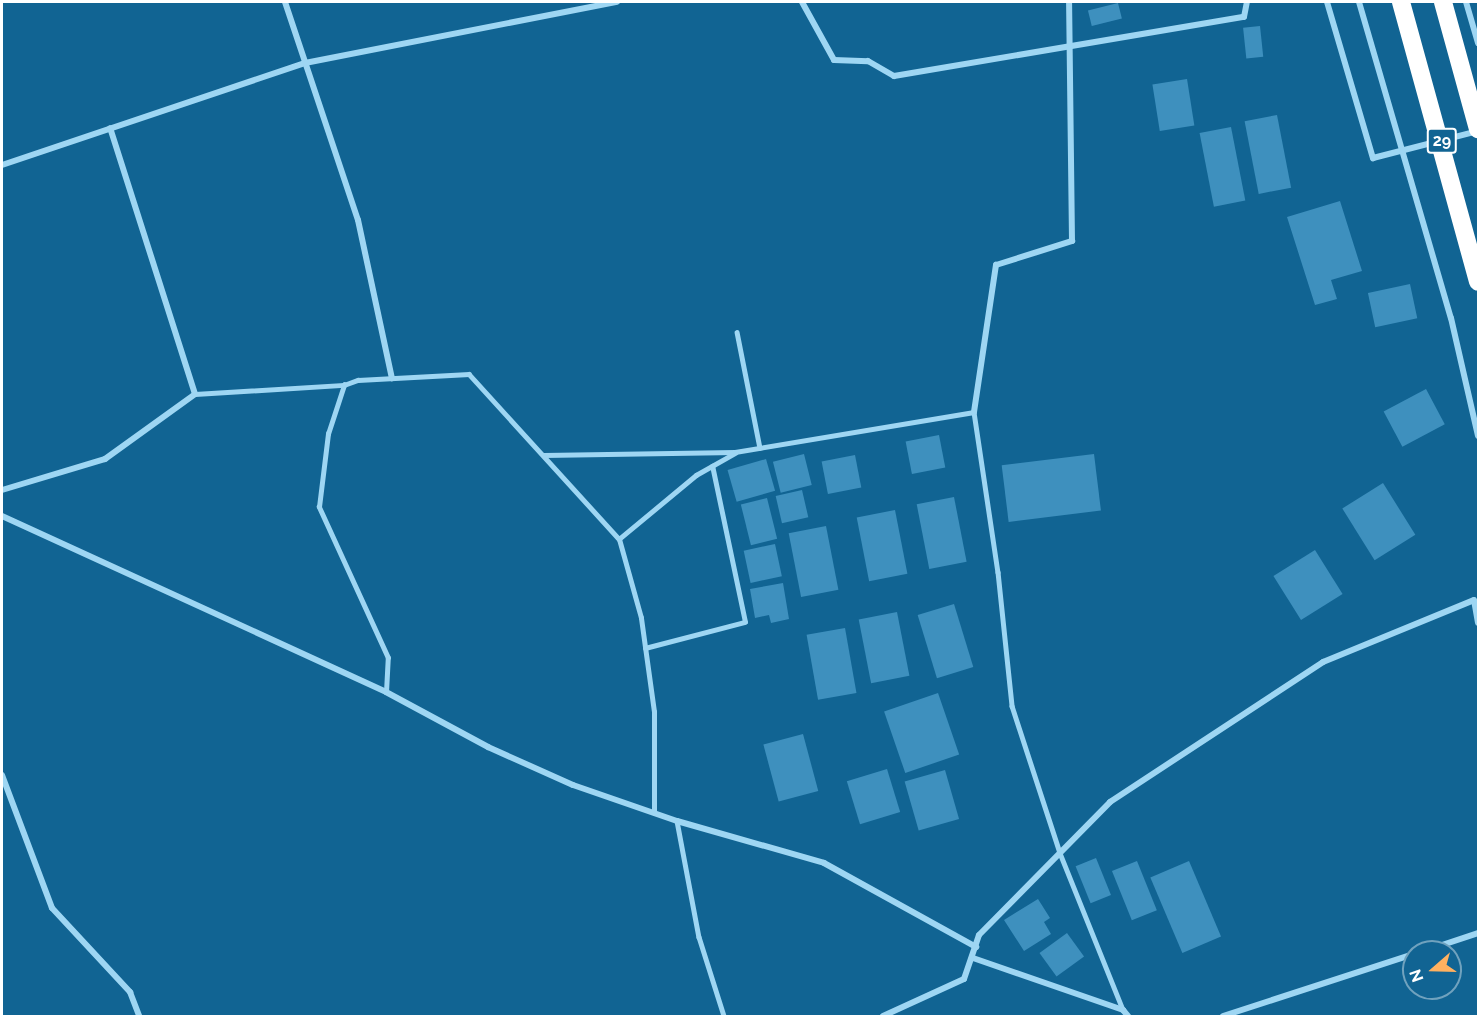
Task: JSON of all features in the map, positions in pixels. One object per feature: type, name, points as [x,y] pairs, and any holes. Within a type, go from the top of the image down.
[{"type":"highway","name":"29","points":[[1401,2],[1479,282]]},
{"type":"highway","name":"29","points":[[1443,2],[1479,130]]},
{"type":"street","points":[[285,2],[357,220],[392,378]]},
{"type":"street","points":[[2,165],[305,63],[617,2]]},
{"type":"street","points":[[802,2],[834,60],[868,62],[894,76],[1244,17],[1247,2]]},
{"type":"street","points":[[974,412],[996,265],[1072,241],[1069,2]]},
{"type":"street","points":[[1327,2],[1373,158],[1479,130]]},
{"type":"street","points":[[1359,2],[1451,318],[1479,436]]},
{"type":"street","points":[[1466,2],[1479,43]]},
{"type":"street","points":[[2,489],[105,459],[195,394],[110,128]]},
{"type":"street","points":[[2,516],[386,692],[488,747],[573,785],[677,821],[824,863],[976,947]]},
{"type":"street","points":[[883,1017],[964,979],[979,935],[1110,802],[1323,662],[1476,599],[1479,623]]},
{"type":"street","points":[[2,775],[52,908],[130,992],[139,1017]]},
{"type":"street","points":[[1458,940],[1479,933]]},
{"type":"street","points":[[973,958],[1123,1010],[1128,1017]]},
{"type":"street","points":[[1223,1017],[1402,958]]},
{"type":"lane","points":[[736,332],[760,448]]},
{"type":"lane","points":[[195,394],[344,385],[392,378],[469,374],[619,539],[645,648],[654,712],[654,813]]},
{"type":"lane","points":[[344,385],[328,434],[319,507],[388,658],[386,692]]},
{"type":"lane","points":[[544,455],[735,453],[974,412],[998,572],[1012,706],[1060,853],[1123,1010]]},
{"type":"lane","points":[[619,539],[712,466],[735,453]]},
{"type":"lane","points":[[645,648],[745,622],[712,466]]},
{"type":"lane","points":[[677,821],[699,937],[724,1017]]},
{"type":"building","points":[[1118,3],[1122,19],[1092,26],[1088,10]]},
{"type":"building","points":[[1260,26],[1263,57],[1246,59],[1243,28]]},
{"type":"building","points":[[1187,79],[1194,125],[1160,131],[1152,84]]},
{"type":"building","points":[[1277,115],[1291,188],[1259,194],[1245,121]]},
{"type":"building","points":[[1231,127],[1245,201],[1214,207],[1200,133]]},
{"type":"building","points":[[1340,201],[1362,271],[1331,280],[1337,299],[1315,305],[1287,217]]},
{"type":"building","points":[[1410,284],[1417,318],[1375,327],[1368,293]]},
{"type":"building","points":[[1426,389],[1445,424],[1402,447],[1384,412]]},
{"type":"building","points":[[939,435],[945,467],[912,474],[906,441]]},
{"type":"building","points":[[804,454],[812,485],[781,493],[773,462]]},
{"type":"building","points":[[1094,454],[1101,511],[1009,522],[1002,465]]},
{"type":"building","points":[[855,455],[861,487],[828,494],[822,461]]},
{"type":"building","points":[[766,459],[775,491],[737,502],[728,470]]},
{"type":"building","points":[[1383,483],[1415,535],[1375,560],[1342,508]]},
{"type":"building","points":[[802,490],[808,517],[782,523],[776,496]]},
{"type":"building","points":[[954,497],[967,562],[929,569],[917,504]]},
{"type":"building","points":[[767,498],[777,539],[751,545],[741,505]]},
{"type":"building","points":[[895,510],[907,574],[869,581],[857,517]]},
{"type":"building","points":[[826,526],[838,590],[801,597],[789,533]]},
{"type":"building","points":[[775,544],[782,576],[751,583],[744,551]]},
{"type":"building","points":[[1315,550],[1343,594],[1301,620],[1273,576]]},
{"type":"building","points":[[783,583],[789,619],[771,623],[769,615],[755,618],[750,589]]},
{"type":"building","points":[[954,604],[973,667],[937,678],[918,615]]},
{"type":"building","points":[[897,612],[909,676],[871,683],[859,619]]},
{"type":"building","points":[[845,628],[856,693],[818,700],[807,635]]},
{"type":"building","points":[[938,693],[959,754],[905,773],[884,712]]},
{"type":"building","points":[[803,734],[818,791],[779,802],[763,745]]},
{"type":"building","points":[[887,769],[900,812],[860,824],[847,781]]},
{"type":"building","points":[[945,770],[959,819],[919,831],[905,782]]},
{"type":"building","points":[[1096,858],[1111,895],[1091,903],[1076,866]]},
{"type":"building","points":[[1137,861],[1157,910],[1132,920],[1112,871]]},
{"type":"building","points":[[1189,861],[1221,936],[1182,953],[1150,877]]},
{"type":"building","points":[[1038,899],[1050,918],[1044,922],[1051,934],[1024,951],[1004,920]]},
{"type":"building","points":[[1067,933],[1084,956],[1057,976],[1039,953]]}]
